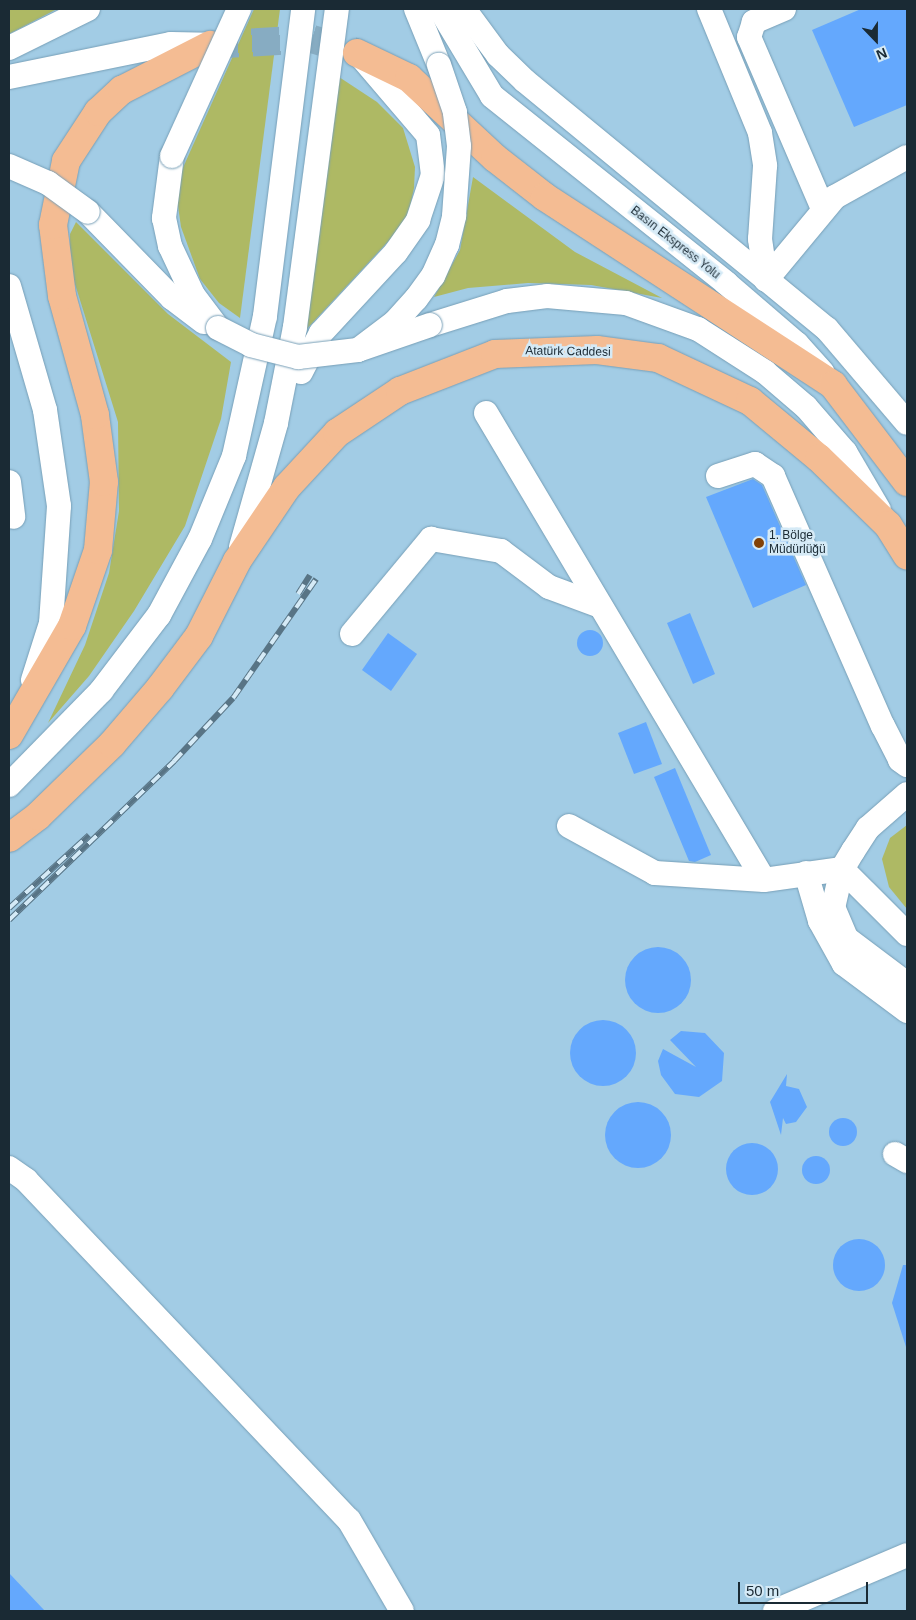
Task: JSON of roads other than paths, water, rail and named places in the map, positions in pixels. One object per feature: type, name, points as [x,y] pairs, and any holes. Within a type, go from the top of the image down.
[{"type":"main road","points":[[16,724],[72,626],[98,550],[104,482],[96,415],[62,296],[53,225],[66,161],[98,112],[122,90],[210,44]]},
{"type":"main road","points":[[357,52],[409,78],[495,158],[545,197],[833,385]]},
{"type":"main road","name":"Atatürk Caddesi","points":[[9,838],[38,816],[112,744],[160,688],[199,636],[238,561],[287,487],[337,433],[400,391],[466,363],[526,350],[597,350],[658,358],[750,402],[818,458],[888,525],[907,556]]},
{"type":"main road","name":"Basın Ekspress Yolu","points":[[833,385],[907,482]]},
{"type":"street","points":[[9,48],[88,9]]},
{"type":"street","points":[[218,328],[193,296],[170,246],[164,218],[172,156],[239,9]]},
{"type":"street","points":[[9,785],[101,691],[159,615],[200,539],[234,456],[265,316],[302,9]]},
{"type":"street","points":[[238,561],[276,423],[295,328],[337,9]]},
{"type":"street","points":[[358,350],[395,322],[416,299],[433,276],[446,245],[454,216],[459,146],[455,112],[439,65],[416,9]]},
{"type":"street","name":"Basın Ekspress Yolu","points":[[440,9],[492,96],[734,289],[797,344],[833,385]]},
{"type":"street","points":[[464,9],[498,55],[524,81],[828,329],[907,423]]},
{"type":"street","points":[[709,9],[760,133],[765,166],[760,239],[766,280]]},
{"type":"street","points":[[784,9],[754,22],[749,37],[823,209]]},
{"type":"street","points":[[9,77],[161,46],[210,44]]},
{"type":"street","points":[[276,423],[321,333],[396,252],[418,220],[433,175],[428,135],[357,52]]},
{"type":"street","points":[[766,280],[823,209],[907,157]]},
{"type":"street","points":[[9,166],[48,183],[88,212],[172,298],[194,317],[251,345],[298,357],[358,350],[507,300],[547,296],[626,303],[698,329],[765,372],[806,407],[846,452],[888,525]]},
{"type":"street","points":[[9,286],[45,410],[59,506],[51,623],[16,724]]},
{"type":"street","points":[[486,413],[764,880]]},
{"type":"street","points":[[718,476],[755,464],[773,476],[883,726],[900,760],[907,765]]},
{"type":"street","points":[[9,482],[13,517]]},
{"type":"street","points":[[352,634],[431,539],[501,551],[549,587],[600,606]]},
{"type":"street","points":[[907,794],[868,828],[842,869],[834,893],[836,922],[867,958],[907,984]]},
{"type":"street","points":[[9,845],[38,816]]},
{"type":"street","points":[[569,826],[655,873],[764,880],[842,869]]},
{"type":"street","points":[[842,869],[907,934]]},
{"type":"street","points":[[806,873],[820,921],[839,957],[907,1011]]},
{"type":"street","points":[[9,1168],[26,1180],[349,1520],[402,1611]]},
{"type":"street","points":[[776,1611],[907,1555]]},
{"type":"tunnel","points":[[210,45],[312,39],[355,52]]},
{"type":"railway","points":[[298,594],[310,575]]},
{"type":"railway","points":[[9,920],[174,761],[233,698],[316,579]]},
{"type":"railway","points":[[9,908],[89,835]]},
{"type":"place","name":"1. Bölge Müdürlüğü","points":[[759,543]]}]
